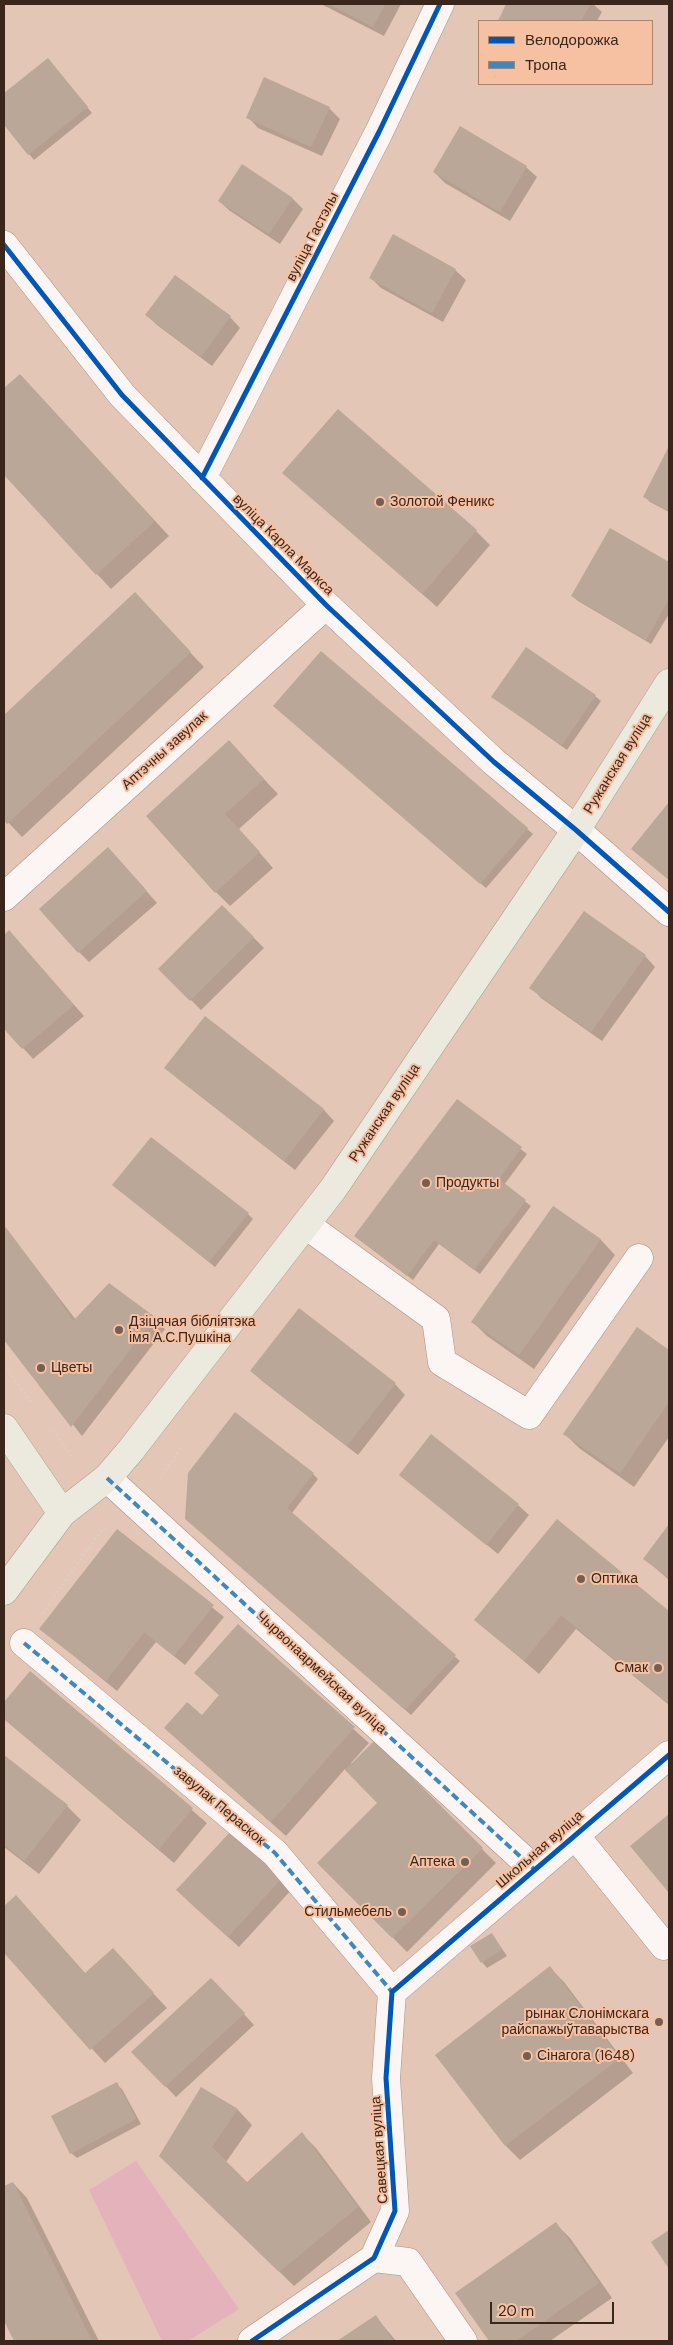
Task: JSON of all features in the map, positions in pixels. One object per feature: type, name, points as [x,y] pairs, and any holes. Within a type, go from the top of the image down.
[{"type":"main road","name":"Ружанская вуліца","points":[[4,1592],[62,1513],[107,1478],[131,1450],[345,1172],[576,830],[669,683]]},
{"type":"main road","points":[[4,1428],[62,1513]]},
{"type":"street","name":"вуліца Гастэлы","points":[[202,478],[379,132],[440,4]]},
{"type":"street","name":"вуліца Карла Маркса","points":[[4,245],[122,395],[326,604],[494,762],[576,830],[669,912]]},
{"type":"street","name":"Аптэчны завулак","points":[[4,897],[326,604]]},
{"type":"street","points":[[306,1225],[436,1319],[442,1362],[529,1416],[639,1258]]},
{"type":"street","name":"Чырвонаармейская вуліца","points":[[107,1478],[535,1870]]},
{"type":"street","name":"завулак Пераскок","points":[[24,1644],[275,1853],[392,1992]]},
{"type":"street","name":"Школьная вуліца","points":[[392,1992],[535,1870],[574,1834],[669,1755]]},
{"type":"street","points":[[574,1834],[664,1946]]},
{"type":"street","name":"Савецкая вуліца","points":[[374,2258],[395,2211],[386,2078],[392,1992]]},
{"type":"street","points":[[252,2341],[374,2258],[408,2262],[464,2341]]},
{"type":"path","points":[[4,1364],[32,1403]]},
{"type":"path","points":[[49,1426],[78,1465]]},
{"type":"shaded area","points":[[136,2161],[239,2309],[188,2341],[162,2341],[89,2190]]},
{"type":"building","points":[[329,4],[385,4],[373,27]]},
{"type":"building","points":[[506,4],[590,4],[582,20],[498,20]]},
{"type":"building","points":[[48,58],[88,107],[28,155],[4,125],[4,93]]},
{"type":"building","points":[[264,77],[330,107],[311,147],[246,118]]},
{"type":"building","points":[[460,126],[527,166],[500,212],[433,172]]},
{"type":"building","points":[[242,164],[293,198],[269,234],[218,201]]},
{"type":"building","points":[[393,234],[456,269],[432,313],[369,278]]},
{"type":"building","points":[[175,275],[231,316],[201,357],[145,315]]},
{"type":"building","points":[[20,374],[155,521],[96,575],[4,475],[4,388]]},
{"type":"building","name":"Золотой Феникс","points":[[338,409],[477,530],[422,594],[282,473]]},
{"type":"building","points":[[669,446],[669,511],[643,497]]},
{"type":"building","points":[[610,528],[669,562],[669,599],[646,640],[571,596]]},
{"type":"building","points":[[135,592],[191,652],[7,824],[4,820],[4,715]]},
{"type":"building","points":[[526,647],[596,695],[562,745],[491,697]]},
{"type":"building","points":[[321,651],[528,828],[480,884],[273,706]]},
{"type":"building","points":[[229,740],[264,779],[225,814],[260,852],[215,893],[146,816]]},
{"type":"building","points":[[669,802],[669,880],[631,849]]},
{"type":"building","points":[[108,847],[147,891],[78,953],[39,909]]},
{"type":"building","points":[[222,905],[254,937],[190,1001],[158,969]]},
{"type":"building","points":[[584,911],[646,955],[591,1032],[529,988]]},
{"type":"building","points":[[9,930],[74,1005],[22,1049],[4,1029],[4,935]]},
{"type":"building","points":[[205,1016],[324,1109],[284,1161],[164,1068]]},
{"type":"building","points":[[457,1099],[522,1147],[499,1179],[526,1200],[474,1270],[434,1240],[407,1276],[354,1236]]},
{"type":"building","points":[[151,1137],[249,1213],[209,1262],[112,1185]]},
{"type":"building","points":[[553,1206],[601,1239],[519,1355],[471,1322]]},
{"type":"building","points":[[4,1225],[55,1293],[73,1321],[109,1283],[155,1317],[71,1427],[4,1340]]},
{"type":"building","points":[[299,1308],[396,1383],[347,1446],[250,1371]]},
{"type":"building","points":[[637,1327],[669,1350],[669,1402],[620,1473],[563,1434]]},
{"type":"building","points":[[235,1412],[314,1473],[287,1508],[456,1655],[405,1710],[185,1519],[188,1473]]},
{"type":"building","points":[[431,1434],[519,1504],[486,1545],[399,1475]]},
{"type":"building","points":[[557,1519],[669,1611],[669,1704],[561,1615],[524,1661],[474,1620]]},
{"type":"building","points":[[669,1524],[669,1578],[643,1559]]},
{"type":"building","points":[[117,1529],[214,1605],[174,1656],[144,1632],[106,1681],[39,1629]]},
{"type":"building","points":[[238,1624],[355,1727],[271,1822],[164,1728],[187,1702],[202,1715],[219,1695],[194,1673]]},
{"type":"building","points":[[30,1671],[193,1808],[159,1849],[4,1719],[4,1702]]},
{"type":"building","points":[[375,1740],[483,1848],[392,1938],[317,1863],[377,1803],[345,1770]]},
{"type":"building","points":[[4,1755],[68,1805],[24,1861],[4,1845]]},
{"type":"building","points":[[669,1814],[669,1893],[630,1846]]},
{"type":"building","points":[[232,1830],[283,1877],[228,1937],[176,1890]]},
{"type":"building","points":[[16,1895],[85,1973],[113,1948],[154,1993],[90,2050],[4,1953],[4,1906]]},
{"type":"building","points":[[492,1933],[502,1950],[481,1963],[470,1946]]},
{"type":"building","name":"Сінагога (1648)","points":[[550,1966],[620,2058],[505,2146],[435,2055]]},
{"type":"building","points":[[211,1978],[245,2013],[165,2087],[131,2052]]},
{"type":"building","points":[[117,2082],[136,2119],[70,2154],[51,2116]]},
{"type":"building","points":[[201,2087],[238,2109],[212,2147],[247,2182],[302,2132],[358,2207],[279,2272],[159,2156]]},
{"type":"building","points":[[13,2182],[92,2341],[14,2341],[4,2321],[4,2186]]},
{"type":"building","points":[[556,2222],[599,2283],[516,2341],[489,2341],[455,2293]]},
{"type":"building","points":[[669,2230],[669,2269],[651,2242]]},
{"type":"building","points":[[376,2315],[393,2341],[337,2341]]},
{"type":"marked path","points":[[107,1478],[535,1870]]},
{"type":"marked path","points":[[24,1643],[275,1853],[392,1992]]},
{"type":"cycle path","points":[[202,478],[379,132],[440,4]]},
{"type":"cycle path","points":[[4,245],[122,395],[326,605],[494,762],[576,830],[669,912]]},
{"type":"cycle path","points":[[252,2341],[374,2258],[395,2211],[386,2078],[392,1992],[669,1755]]},
{"type":"place","name":"Золотой Феникс","points":[[380,502]]},
{"type":"place","name":"Продукты","points":[[426,1183]]},
{"type":"place","name":"Дзіцячая бібліятэка імя А.С.Пушкіна","points":[[119,1330]]},
{"type":"place","name":"Цветы","points":[[41,1368]]},
{"type":"place","name":"Оптика","points":[[581,1579]]},
{"type":"place","name":"Смак","points":[[658,1668]]},
{"type":"place","name":"Аптека","points":[[465,1862]]},
{"type":"place","name":"Стильмебель","points":[[402,1912]]},
{"type":"place","name":"рынак Слонімскага райспажыўтаварыства","points":[[659,2022]]},
{"type":"place","name":"Сінагога (1648)","points":[[527,2056]]}]
